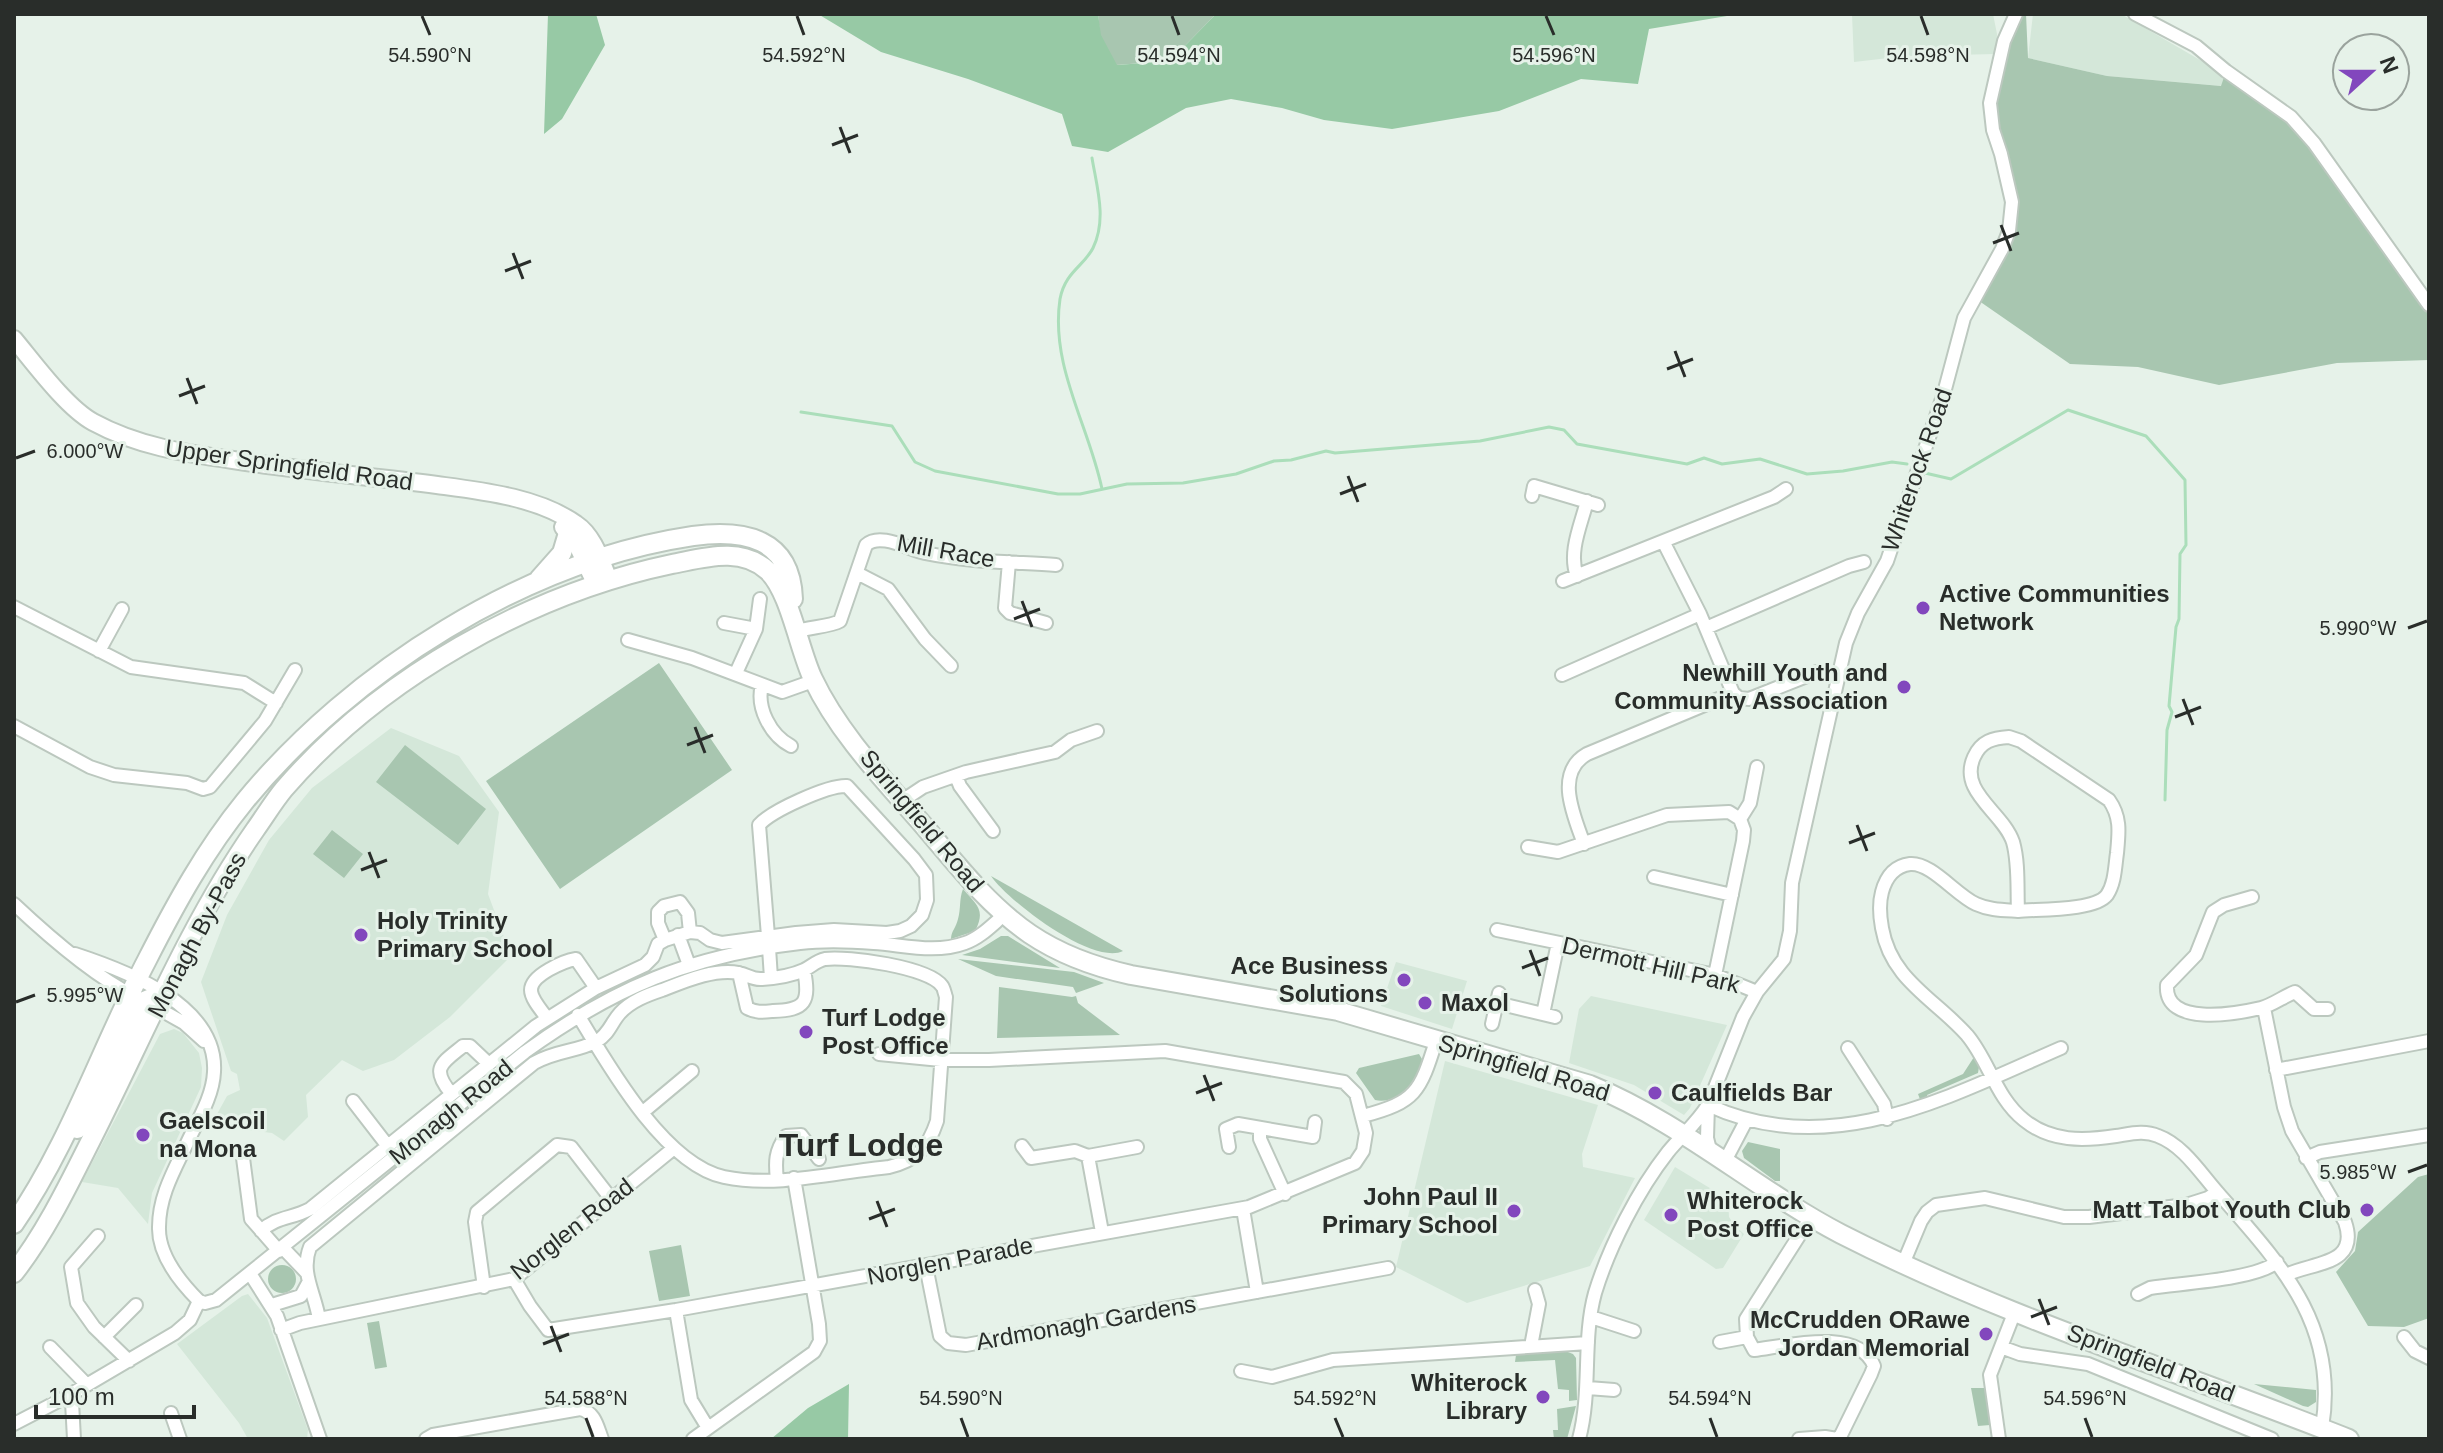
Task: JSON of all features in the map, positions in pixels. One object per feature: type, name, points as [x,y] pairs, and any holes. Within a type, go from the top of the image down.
[{"type":"highway","points":[[527,587],[541,577],[562,553],[568,533]]},
{"type":"highway","name":"Monagh By-Pass","points":[[14,1273],[61,1200],[191,879],[245,801],[288,754],[346,702],[408,655],[476,613],[527,587],[634,548],[721,533],[743,535],[771,547],[785,566],[792,593],[794,629]]},
{"type":"highway","name":"Monagh By-Pass","points":[[14,1224],[57,1156],[147,994],[224,875],[283,790],[361,715],[468,642],[543,606],[602,583],[695,559],[740,556],[762,566],[776,579],[794,629]]},
{"type":"highway","name":"Springfield Road","points":[[794,629],[813,681],[845,730],[902,801],[1004,915],[1056,950],[1104,969],[1338,1011],[1590,1085],[1640,1109],[1811,1217],[1903,1264],[2015,1311],[2349,1439]]},
{"type":"main road","name":"Upper Springfield Road","points":[[14,339],[50,382],[91,420],[142,444],[261,465],[501,494],[525,501],[574,522],[591,540],[593,561],[602,583]]},
{"type":"main road","name":"Upper Springfield Road","points":[[552,513],[593,561]]},
{"type":"main road","points":[[591,540],[609,547],[634,548]]},
{"type":"street","name":"Whiterock Road","points":[[1579,1439],[1588,1388],[1588,1343],[1594,1296],[1608,1256],[1641,1192],[1667,1154],[1708,1105],[1730,1047],[1757,992],[1784,959],[1796,932],[1792,883],[1846,643],[1858,613],[1887,561],[1944,393],[1964,318],[2009,231],[2012,202],[1993,130],[1990,103],[2004,41],[2016,14]]},
{"type":"street","points":[[2135,14],[2196,46],[2291,117],[2314,143],[2429,305]]},
{"type":"street","points":[[1532,496],[1534,486],[1592,503],[1574,551],[1577,576]]},
{"type":"street","points":[[1563,581],[1664,543],[1774,497],[1786,489]]},
{"type":"street","name":"Mill Race","points":[[794,629],[834,625],[840,621],[866,545],[877,540],[925,553],[1056,565]]},
{"type":"street","points":[[1664,543],[1700,614],[1733,693],[1739,698],[1749,699],[1817,672]]},
{"type":"street","name":"Mill Race","points":[[1009,562],[1005,608],[1010,613],[1046,623]]},
{"type":"street","points":[[1706,628],[1864,562]]},
{"type":"street","name":"Mill Race","points":[[857,573],[888,589],[925,639],[951,666]]},
{"type":"street","points":[[736,673],[756,629],[760,599]]},
{"type":"street","points":[[14,607],[131,667],[244,683],[276,703]]},
{"type":"street","points":[[99,651],[122,609]]},
{"type":"street","points":[[1562,675],[1700,614]]},
{"type":"street","points":[[724,623],[756,629]]},
{"type":"street","points":[[628,640],[736,673],[782,692],[813,681]]},
{"type":"street","points":[[14,726],[90,767],[114,775],[187,783],[203,789],[210,787],[276,703],[295,670]]},
{"type":"street","points":[[762,685],[759,700],[764,713],[777,736],[791,746]]},
{"type":"street","points":[[1584,844],[1569,788],[1569,772],[1573,764],[1587,754],[1733,693]]},
{"type":"street","points":[[902,801],[923,787],[1026,757],[1055,752],[1071,740],[1097,731]]},
{"type":"street","points":[[2018,911],[2012,841],[2005,827],[1975,790],[1970,778],[1970,768],[1977,750],[1996,738],[2009,737],[2034,749],[2109,800],[2119,821],[2113,881],[2103,899],[2088,905],[2018,911],[1997,910],[1974,903],[1957,893],[1919,864],[1907,864],[1897,868],[1887,878],[1881,895],[1880,918],[1885,943],[1894,963],[1911,984],[1967,1035],[2010,1106],[2021,1118],[2041,1131],[2081,1141],[2135,1133],[2160,1136],[2173,1144],[2277,1262],[2306,1309],[2317,1339],[2324,1388],[2322,1428]]},
{"type":"street","points":[[1740,819],[1748,809],[1757,767]]},
{"type":"street","points":[[956,776],[993,831]]},
{"type":"street","points":[[768,942],[834,930],[900,931],[911,926],[922,915],[928,891],[926,875],[847,786],[839,786],[771,815],[759,825],[768,942],[771,978]]},
{"type":"street","points":[[1528,847],[1554,853],[1667,815],[1729,812],[1740,819],[1744,830],[1715,975]]},
{"type":"street","points":[[1654,877],[1732,895]]},
{"type":"street","points":[[2252,897],[2224,905],[2213,912],[2196,955],[2171,978],[2166,990],[2173,1007],[2187,1014],[2264,1008],[2295,992],[2314,1009],[2328,1009]]},
{"type":"street","points":[[14,904],[47,935],[75,954],[147,994],[184,1007],[200,1025],[214,1063],[213,1085],[164,1194],[158,1231],[166,1258],[199,1301],[190,1320],[129,1361],[68,1396],[16,1420]]},
{"type":"street","points":[[689,965],[678,936],[700,933],[722,943],[825,941],[950,948],[979,936],[1004,915]]},
{"type":"street","name":"Dermott Hill Park","points":[[1497,930],[1715,975],[1757,992]]},
{"type":"street","points":[[1509,948],[1513,933]]},
{"type":"street","name":"Monagh Road","points":[[261,1231],[277,1219],[310,1209],[547,1018],[596,988],[645,965],[653,957],[658,944],[678,936]]},
{"type":"street","name":"Monagh Road","points":[[199,1301],[210,1303],[216,1300],[251,1275],[525,1052],[578,1015],[628,988],[689,965],[768,942]]},
{"type":"street","points":[[1492,1024],[1498,998],[1549,1015],[1558,943]]},
{"type":"street","points":[[547,1018],[531,994],[531,986],[536,979],[567,960],[576,959],[596,988]]},
{"type":"street","points":[[578,1015],[622,1086],[674,1148],[689,1161],[720,1176],[777,1180],[889,1167],[906,1163],[919,1155],[931,1140],[937,1121],[946,997],[943,987],[936,980],[911,970],[851,959],[826,959],[814,962],[804,970],[757,980],[739,973],[703,976],[645,996],[620,1013],[605,1036],[595,1042]]},
{"type":"street","points":[[739,973],[747,1008],[755,1012],[795,1010],[803,1004],[807,996],[804,970]]},
{"type":"street","points":[[2264,1008],[2288,1120],[2306,1158],[2345,1222],[2347,1240],[2340,1256],[2334,1260],[2286,1275]]},
{"type":"street","points":[[879,1054],[941,1060],[1180,1052],[1344,1082],[1356,1094],[1363,1116],[1393,1108],[1409,1099],[1426,1073],[1436,1041]]},
{"type":"street","points":[[2276,1070],[2429,1041]]},
{"type":"street","name":"Monagh Road","points":[[307,1277],[310,1247],[534,1063],[549,1055],[595,1042]]},
{"type":"street","name":"Monagh Road","points":[[451,1093],[439,1072],[442,1064],[463,1046],[470,1046],[488,1063]]},
{"type":"street","points":[[1848,1048],[1884,1104],[1887,1119]]},
{"type":"street","points":[[1746,1121],[1718,1159],[1707,1138],[1708,1105],[1746,1121],[1795,1128],[1861,1124],[1887,1119],[2061,1048]]},
{"type":"street","points":[[643,1112],[692,1071]]},
{"type":"street","name":"Monagh Road","points":[[353,1101],[387,1145]]},
{"type":"street","name":"Norglen Parade","points":[[514,1279],[541,1324],[548,1330],[558,1330],[1243,1209],[1355,1163],[1363,1151],[1366,1133],[1363,1116]]},
{"type":"street","points":[[1229,1147],[1226,1129],[1238,1124],[1313,1137],[1315,1122]]},
{"type":"street","points":[[1260,1128],[1260,1139],[1285,1194]]},
{"type":"street","points":[[777,1180],[775,1159],[778,1147],[786,1136],[801,1135],[815,1154],[800,1157]]},
{"type":"street","points":[[2306,1158],[2320,1152],[2429,1135]]},
{"type":"street","points":[[484,1287],[475,1222],[477,1212],[557,1145],[571,1147],[612,1200]]},
{"type":"street","points":[[1022,1146],[1031,1158],[1075,1151],[1088,1156],[1137,1147]]},
{"type":"street","name":"Norglen Road","points":[[281,1330],[319,1319],[514,1279],[674,1148]]},
{"type":"street","points":[[1088,1156],[1102,1232]]},
{"type":"street","points":[[243,1158],[251,1219],[307,1277],[319,1319]]},
{"type":"street","points":[[693,1439],[814,1352],[820,1341],[794,1178]]},
{"type":"street","points":[[1903,1264],[1921,1221],[1936,1205],[1985,1198],[2064,1217],[2089,1217],[2186,1205],[2217,1192]]},
{"type":"street","points":[[1243,1209],[1257,1292]]},
{"type":"street","points":[[1799,1439],[1838,1439],[1874,1366],[1868,1354],[1836,1341],[1754,1350],[1747,1337],[1746,1319],[1811,1217]]},
{"type":"street","points":[[98,1236],[71,1267],[77,1303],[94,1327],[129,1361]]},
{"type":"street","points":[[2138,1294],[2150,1288],[2268,1269],[2277,1262]]},
{"type":"street","name":"Ardmonagh Gardens","points":[[926,1266],[940,1336],[948,1343],[966,1345],[1388,1268]]},
{"type":"street","points":[[251,1275],[272,1305],[320,1439]]},
{"type":"street","points":[[272,1305],[301,1296],[307,1277]]},
{"type":"street","points":[[1531,1346],[1539,1304],[1535,1290]]},
{"type":"street","points":[[104,1337],[136,1305]]},
{"type":"street","points":[[676,1310],[691,1400],[708,1428]]},
{"type":"street","points":[[1999,1439],[1990,1375],[2015,1311]]},
{"type":"street","points":[[1591,1317],[1634,1331]]},
{"type":"street","points":[[1720,1342],[1747,1337]]},
{"type":"street","points":[[2404,1337],[2415,1351],[2429,1358]]},
{"type":"street","points":[[1241,1371],[1272,1377],[1321,1362],[1588,1343]]},
{"type":"street","points":[[50,1347],[87,1385]]},
{"type":"street","points":[[2001,1347],[2020,1354],[2088,1364],[2272,1439]]},
{"type":"street","points":[[1588,1388],[1614,1390]]},
{"type":"street","points":[[68,1396],[72,1402],[74,1439]]},
{"type":"street","points":[[426,1439],[433,1435],[580,1409],[594,1417],[602,1439]]},
{"type":"street","points":[[171,1413],[180,1439]]},
{"type":"shaded area","points":[[1098,14],[1216,14],[1170,61],[1116,65],[1100,35]]},
{"type":"shaded area","points":[[1852,14],[1993,14],[1997,34],[1996,54],[1906,56],[1854,62]]},
{"type":"shaded area","points":[[2016,14],[2026,14],[2028,58],[2107,76],[2221,86],[2226,71],[2314,143],[2429,306],[2429,360],[2337,363],[2219,385],[2138,367],[2070,364],[1969,294],[2009,230],[2007,177],[1990,103]]},
{"type":"shaded area","points":[[2033,14],[2121,14],[2224,74],[2222,86],[2107,76],[2028,58]]},
{"type":"shaded area","points":[[659,663],[732,770],[560,889],[486,781]]},
{"type":"shaded area","name":"Holy Trinity Primary School","points":[[391,728],[459,756],[499,812],[488,894],[511,956],[450,1017],[394,1060],[363,1071],[342,1060],[306,1095],[308,1117],[284,1141],[272,1133],[211,1125],[227,1096],[240,1090],[237,1074],[231,1071],[201,982],[227,915],[269,840],[312,788]]},
{"type":"shaded area","points":[[405,745],[486,809],[458,845],[376,782]]},
{"type":"shaded area","points":[[332,830],[363,854],[344,878],[313,854]]},
{"type":"shaded area","points":[[991,876],[1123,951],[1109,953],[1073,940],[1032,915]]},
{"type":"shaded area","points":[[963,889],[978,908],[980,918],[975,931],[951,939],[959,915]]},
{"type":"shaded area","points":[[1001,936],[1008,936],[1060,968],[962,955],[980,949]]},
{"type":"shaded area","points":[[958,959],[1074,972],[1104,983],[1076,993],[1073,987],[996,976]]},
{"type":"shaded area","points":[[1396,962],[1467,981],[1452,1029],[1381,1006]]},
{"type":"shaded area","points":[[999,987],[1076,996],[1078,1003],[1120,1035],[997,1038]]},
{"type":"shaded area","points":[[1591,996],[1727,1025],[1684,1115],[1634,1085],[1569,1063],[1579,1009]]},
{"type":"shaded area","name":"Gaelscoil na Mona","points":[[174,1029],[183,1033],[199,1053],[201,1087],[152,1193],[148,1224],[118,1188],[82,1182],[160,1034]]},
{"type":"shaded area","points":[[1419,1054],[1422,1059],[1412,1083],[1392,1099],[1375,1100],[1356,1073],[1359,1068]]},
{"type":"shaded area","points":[[1974,1057],[1979,1067],[1978,1073],[1927,1095],[1928,1099],[1921,1102],[1918,1094],[1963,1074]]},
{"type":"shaded area","name":"John Paul II Primary School","points":[[1445,1061],[1598,1105],[1582,1154],[1583,1167],[1635,1178],[1590,1266],[1467,1303],[1396,1267]]},
{"type":"shaded area","points":[[1748,1142],[1780,1149],[1780,1181],[1775,1181],[1744,1158],[1742,1151]]},
{"type":"shaded area","points":[[1675,1167],[1728,1199],[1729,1217],[1744,1234],[1723,1268],[1716,1269],[1644,1220]]},
{"type":"shaded area","points":[[2429,1174],[2429,1318],[2404,1327],[2368,1326],[2336,1272],[2355,1251],[2358,1232],[2418,1177]]},
{"type":"shaded area","points":[[681,1245],[690,1296],[659,1301],[649,1251]]},
{"type":"shaded area","points":[[282,1265],[292,1269],[296,1279],[292,1289],[282,1293],[272,1289],[268,1279],[272,1269]]},
{"type":"shaded area","points":[[248,1294],[267,1318],[308,1430],[307,1439],[248,1439],[177,1344]]},
{"type":"shaded area","points":[[379,1321],[387,1367],[375,1369],[367,1323]]},
{"type":"shaded area","points":[[1565,1351],[1576,1358],[1577,1400],[1569,1401],[1569,1390],[1558,1389],[1555,1360],[1515,1362],[1516,1355]]},
{"type":"shaded area","points":[[2254,1384],[2316,1390],[2316,1402],[2308,1407],[2303,1406]]},
{"type":"shaded area","points":[[1971,1388],[1985,1388],[1990,1425],[1978,1426]]},
{"type":"shaded area","points":[[1576,1406],[1567,1439],[1554,1439],[1553,1430],[1558,1430],[1557,1409]]},
{"type":"green space","points":[[548,14],[596,14],[605,45],[562,119],[544,134]]},
{"type":"green space","points":[[818,14],[1098,14],[1101,35],[1117,65],[1170,61],[1216,14],[1739,14],[1649,29],[1638,84],[1581,79],[1499,111],[1392,129],[1324,120],[1282,108],[1231,99],[1186,108],[1108,152],[1072,146],[1062,114],[968,79],[881,52]]},
{"type":"green space","points":[[849,1384],[848,1439],[771,1439],[808,1408]]},
{"type":"waterway","points":[[1092,158],[1100,203],[1097,237],[1093,248],[1062,290],[1058,324],[1065,372],[1102,489]]},
{"type":"waterway","points":[[1925,473],[1951,479],[2068,410],[2146,436],[2185,480],[2186,545],[2180,554],[2179,619],[2169,706],[2172,712],[2167,730],[2165,800]]},
{"type":"waterway","points":[[801,412],[892,426],[915,462],[935,471],[1058,494],[1080,494],[1127,484],[1183,483],[1236,474],[1274,461],[1326,451],[1335,453],[1480,441],[1549,427],[1564,430],[1577,444],[1687,464],[1704,458],[1722,464],[1760,459],[1807,474],[1892,462],[1907,464]]},
{"type":"place","name":"Active Communities Network","points":[[1923,608]]},
{"type":"place","name":"Newhill Youth and Community Association","points":[[1904,687]]},
{"type":"place","name":"Holy Trinity Primary School","points":[[361,935]]},
{"type":"place","name":"Ace Business Solutions","points":[[1404,980]]},
{"type":"place","name":"Maxol","points":[[1425,1003]]},
{"type":"place","name":"Turf Lodge Post Office","points":[[806,1032]]},
{"type":"place","name":"Caulfields Bar","points":[[1655,1093]]},
{"type":"place","name":"Gaelscoil na Mona","points":[[143,1135]]},
{"type":"place","name":"Matt Talbot Youth Club","points":[[2367,1210]]},
{"type":"place","name":"John Paul II Primary School","points":[[1514,1211]]},
{"type":"place","name":"Whiterock Post Office","points":[[1671,1215]]},
{"type":"place","name":"McCrudden ORawe Jordan Memorial","points":[[1986,1334]]},
{"type":"place","name":"Whiterock Library","points":[[1543,1397]]},
{"type":"district","name":"Turf Lodge","points":[[861,1145]]}]
